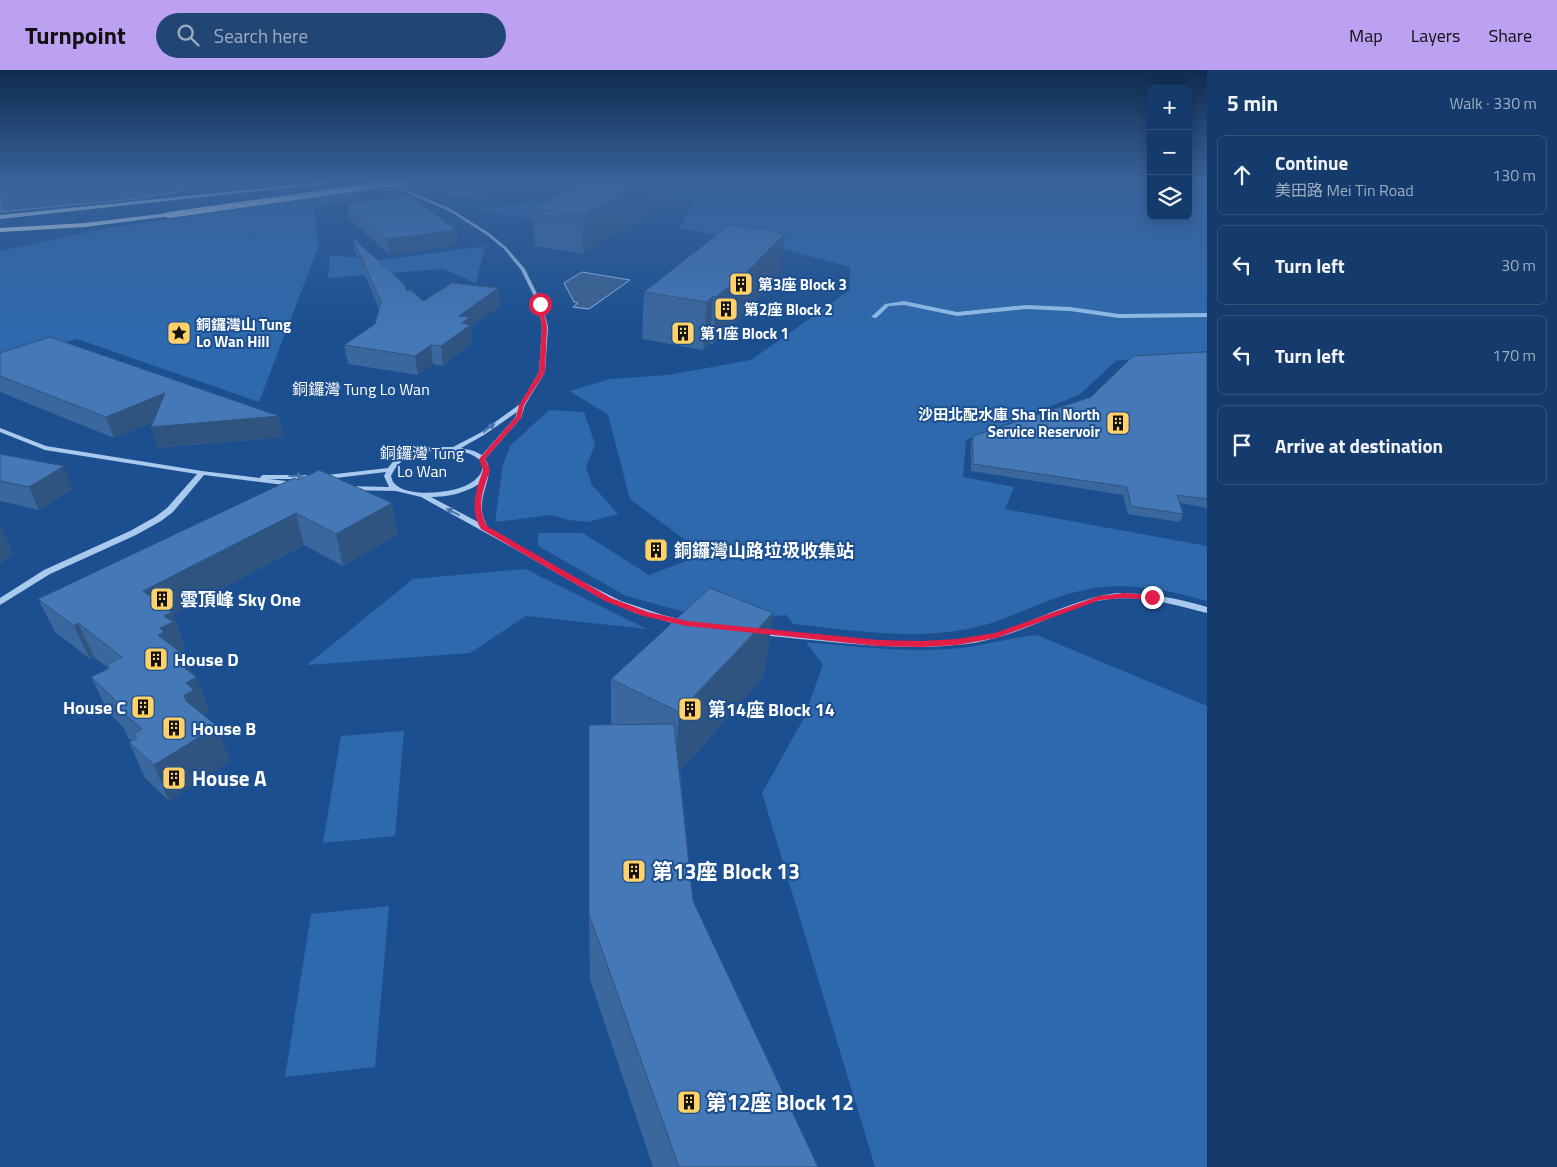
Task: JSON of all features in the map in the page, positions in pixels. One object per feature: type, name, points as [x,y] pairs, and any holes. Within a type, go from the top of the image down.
[{"type":"street","points":[[482,459],[518,418],[522,405],[542,372],[544,327],[540,304],[531,282],[505,248],[486,232]]},
{"type":"street","points":[[454,448],[482,434],[522,405]]},
{"type":"street","points":[[0,430],[45,448],[202,473],[248,477],[308,486]]},
{"type":"street","points":[[397,489],[390,484],[387,477],[389,470],[395,462],[418,451],[442,448],[466,450],[482,459],[487,470],[477,506],[479,518],[484,528]]},
{"type":"street","points":[[248,477],[327,476],[389,470]]},
{"type":"street","points":[[0,602],[47,572],[133,533],[158,519],[170,510],[202,473]]},
{"type":"street","points":[[424,496],[453,493],[472,486],[484,476]]},
{"type":"street","points":[[338,488],[397,489],[424,496],[621,605],[659,618],[695,625]]},
{"type":"street","points":[[748,631],[878,643],[940,643],[996,635],[1087,601],[1111,596],[1165,599],[1207,610]]},
{"type":"shaded area","points":[[87,232],[317,232],[319,245],[259,402],[77,339],[0,364],[0,251]]},
{"type":"shaded area","points":[[701,232],[1207,232],[1207,351],[1116,361],[1079,395],[966,440],[963,477],[1014,487],[1005,509],[1207,546],[1207,601],[1142,587],[1092,588],[1062,596],[982,626],[925,634],[880,633],[793,624],[786,615],[721,622],[626,596],[538,546],[538,533],[583,533],[649,575],[704,554],[630,499],[608,415],[570,391],[610,379],[668,375],[751,360],[850,290],[850,267],[768,245]]},
{"type":"shaded area","points":[[485,246],[476,283],[443,269],[328,278],[330,255],[382,260]]},
{"type":"shaded area","points":[[582,272],[630,280],[589,309],[573,307],[578,303],[574,302],[564,283]]},
{"type":"shaded area","points":[[549,410],[584,412],[595,444],[586,467],[592,485],[618,514],[588,522],[568,520],[551,515],[495,522],[503,464],[510,446]]},
{"type":"shaded area","points":[[525,569],[647,629],[526,616],[470,653],[307,665],[413,579]]},
{"type":"shaded area","points":[[1037,635],[1207,706],[1207,1167],[875,1167],[762,793],[803,720],[823,665],[806,642],[884,649],[923,650],[972,647]]},
{"type":"shaded area","points":[[404,731],[395,836],[323,843],[341,736]]},
{"type":"shaded area","points":[[389,906],[375,1067],[285,1077],[311,914]]},
{"type":"building","points":[[379,232],[440,232],[387,239]]},
{"type":"building","points":[[720,232],[785,233],[750,269],[716,297],[713,296],[707,302],[644,292]]},
{"type":"building","points":[[352,237],[404,284],[407,291],[411,290],[423,301],[452,283],[498,288],[459,316],[470,317],[462,323],[470,325],[441,346],[431,345],[415,356],[344,345],[375,324],[381,302]]},
{"type":"building","points":[[50,337],[279,416],[151,427],[165,393],[106,417],[0,376],[0,353]]},
{"type":"building","name":"沙田北配水庫 Sha Tin North Service Reservoir","points":[[1207,352],[1207,499],[1177,495],[1183,514],[1131,506],[1127,487],[973,464],[973,436],[1091,397],[1133,356]]},
{"type":"building","points":[[0,454],[64,466],[29,487],[0,481]]},
{"type":"building","points":[[319,470],[392,503],[336,534],[296,513],[143,591],[172,612],[164,616],[173,622],[160,628],[164,632],[158,635],[185,656],[176,661],[196,677],[186,683],[194,690],[183,696],[187,699],[185,700],[217,726],[154,765],[129,742],[137,738],[133,734],[142,729],[112,703],[116,701],[91,677],[110,668],[106,665],[122,657],[78,623],[74,626],[38,599],[294,478],[298,480]]},
{"type":"building","points":[[710,588],[773,613],[679,712],[611,679]]},
{"type":"building","points":[[674,724],[693,901],[818,1167],[679,1167],[589,914],[589,725]]},
{"type":"waterway","points":[[874,317],[887,305],[904,303],[957,314],[1026,307],[1070,309],[1119,316],[1207,315]]},
{"type":"place","name":"第3座 Block 3","points":[[741,284]]},
{"type":"place","name":"第2座 Block 2","points":[[726,309]]},
{"type":"place","name":"銅鑼灣山 Tung Lo Wan Hill","points":[[179,333]]},
{"type":"place","name":"第1座 Block 1","points":[[683,333]]},
{"type":"place","name":"沙田北配水庫 Sha Tin North Service Reservoir","points":[[1118,423]]},
{"type":"place","name":"銅鑼灣山路垃圾收集站","points":[[656,550]]},
{"type":"place","name":"雲頂峰 Sky One","points":[[162,599]]},
{"type":"place","name":"House D","points":[[156,659]]},
{"type":"place","name":"House C","points":[[143,707]]},
{"type":"place","name":"第14座 Block 14","points":[[690,709]]},
{"type":"place","name":"House B","points":[[174,728]]},
{"type":"place","name":"House A","points":[[174,778]]},
{"type":"place","name":"第13座 Block 13","points":[[634,871]]},
{"type":"place","name":"第12座 Block 12","points":[[689,1102]]},
{"type":"district","name":"銅鑼灣 Tung Lo Wan","points":[[361,389]]},
{"type":"district","name":"銅鑼灣 Tung Lo Wan","points":[[422,462]]},
{"type":"route","points":[[540,304],[544,327],[542,372],[522,405],[518,418],[482,459],[486,464],[487,470],[477,498],[479,518],[484,528],[608,599],[645,614],[687,624],[878,643],[921,644],[975,640],[1009,632],[1099,598],[1124,596],[1152,597]]}]
